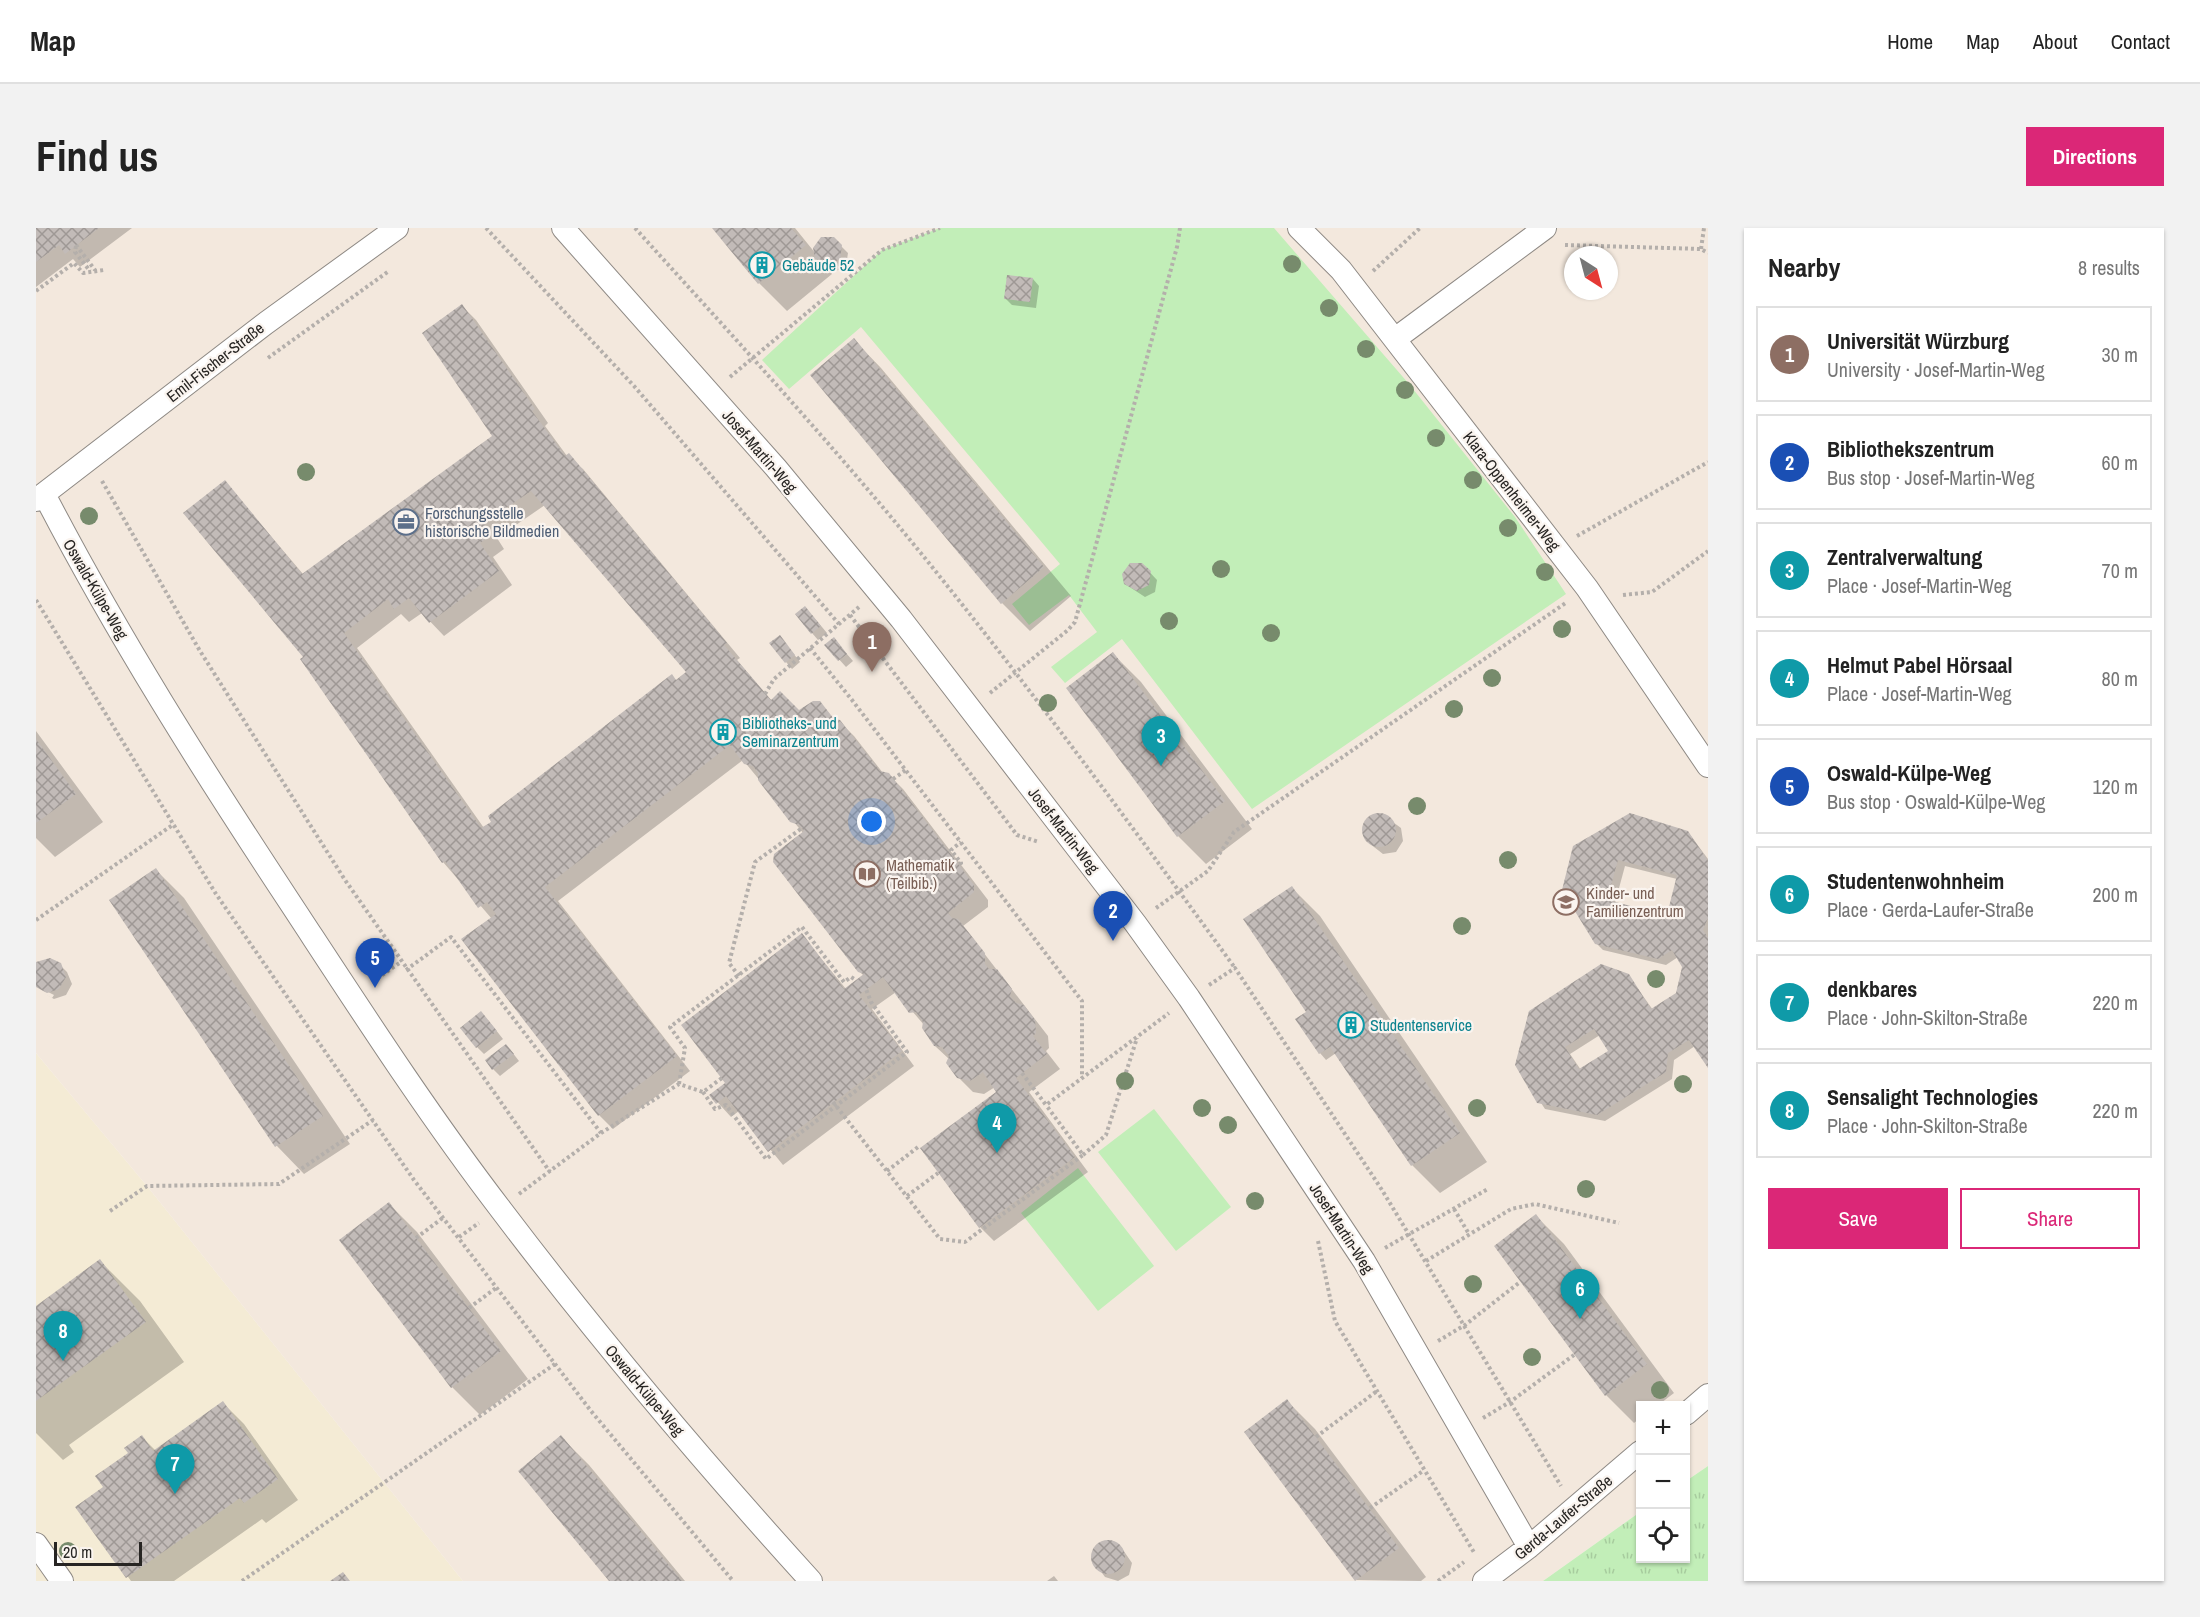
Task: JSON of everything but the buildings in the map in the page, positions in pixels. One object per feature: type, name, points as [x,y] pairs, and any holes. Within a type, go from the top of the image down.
[{"type":"street","name":"Emil-Fischer-Straße","points":[[40,497],[266,323],[397,228]]},
{"type":"street","name":"Josef-Martin-Weg","points":[[563,228],[776,468],[878,592],[1135,923],[1180,1004],[1364,1261],[1419,1352],[1529,1547]]},
{"type":"street","name":"Klara-Oppenheimer-Weg","points":[[1299,228],[1355,288],[1556,548],[1590,593],[1708,766]]},
{"type":"street","points":[[1395,339],[1540,232]]},
{"type":"street","name":"Oswald-Külpe-Weg","points":[[40,497],[235,818],[360,1009],[500,1208],[589,1323],[710,1469],[811,1581]]},
{"type":"street","points":[[1690,1411],[1708,1395]]},
{"type":"street","name":"Gerda-Laufer-Straße","points":[[1484,1581],[1529,1547],[1637,1455]]},
{"type":"street","points":[[36,1544],[62,1581]]},
{"type":"path","points":[[486,228],[634,386],[839,624]]},
{"type":"path","points":[[635,228],[792,400],[933,568],[1180,891],[1235,968],[1382,1190],[1560,1486]]},
{"type":"path","points":[[711,394],[882,250],[940,228]]},
{"type":"path","points":[[970,709],[1075,622],[1178,247],[1180,228]]},
{"type":"path","points":[[1355,288],[1420,228]]},
{"type":"path","points":[[1701,249],[1704,228]]},
{"type":"path","points":[[1540,232],[1566,246],[1701,249],[1708,254]]},
{"type":"path","points":[[90,271],[75,252],[76,245],[95,271]]},
{"type":"path","points":[[36,291],[74,263],[83,273],[104,270]]},
{"type":"path","points":[[1556,548],[1708,462]]},
{"type":"path","points":[[102,481],[200,651],[345,880],[550,1172]]},
{"type":"path","points":[[1135,923],[1208,871],[1234,832],[1590,593],[1652,592],[1708,551]]},
{"type":"path","points":[[765,694],[774,679],[878,592]]},
{"type":"path","points":[[36,600],[216,894],[414,1180],[628,1457],[733,1581]]},
{"type":"path","points":[[850,615],[1017,835],[1046,844]]},
{"type":"path","points":[[810,648],[1082,1001],[1082,1078]]},
{"type":"path","points":[[893,778],[906,770]]},
{"type":"path","points":[[36,921],[174,824]]},
{"type":"path","points":[[739,976],[729,963],[755,862],[802,828]]},
{"type":"path","points":[[959,864],[961,863],[951,850],[961,842]]},
{"type":"path","points":[[459,1237],[601,1133],[679,1084],[685,1048],[670,1027],[802,927],[844,982],[851,977],[856,980]]},
{"type":"path","points":[[406,970],[451,937],[601,1133]]},
{"type":"path","points":[[363,987],[401,962]]},
{"type":"path","points":[[1046,1106],[1180,1004],[1235,968]]},
{"type":"path","points":[[679,1084],[703,1092],[715,1109],[726,1105],[766,1159],[835,1104],[907,1052],[871,1002],[866,989]]},
{"type":"path","points":[[1164,1002],[1180,1004]]},
{"type":"path","points":[[1178,1021],[1180,1004]]},
{"type":"path","points":[[835,1104],[940,1239],[965,1242],[1083,1155],[1106,1135],[1137,1037]]},
{"type":"path","points":[[1022,1073],[1083,1155]]},
{"type":"path","points":[[703,1092],[722,1078]]},
{"type":"path","points":[[110,1211],[147,1186],[279,1184],[373,1120]]},
{"type":"path","points":[[887,1171],[918,1147]]},
{"type":"path","points":[[908,1196],[938,1173]]},
{"type":"path","points":[[1364,1261],[1488,1189]]},
{"type":"path","points":[[1426,1261],[1511,1209],[1535,1204],[1619,1223]]},
{"type":"path","points":[[1454,1209],[1469,1234]]},
{"type":"path","points":[[416,1238],[444,1216]]},
{"type":"path","points":[[1317,1235],[1335,1321],[1423,1471],[1475,1554]]},
{"type":"path","points":[[1419,1352],[1465,1325],[1520,1282]]},
{"type":"path","points":[[469,1308],[496,1288]]},
{"type":"path","points":[[1463,1430],[1510,1402],[1574,1355]]},
{"type":"path","points":[[242,1581],[555,1364]]},
{"type":"path","points":[[1316,1437],[1377,1391]]},
{"type":"path","points":[[1370,1508],[1423,1471]]},
{"type":"shaded area","points":[[36,228],[1708,228],[1708,1466],[1690,1478],[1690,1401],[1636,1401],[1636,1515],[1543,1581],[463,1581],[147,1186],[36,1053]]},
{"type":"shaded area","points":[[36,1053],[147,1186],[463,1581],[36,1581]]},
{"type":"green space","points":[[940,228],[1274,228],[1409,384],[1515,517],[1566,594],[1252,809],[1122,639],[1065,683],[1051,667],[1097,632],[1069,595],[1029,625],[1012,604],[1060,564],[861,327],[789,389],[762,360],[882,250]]},
{"type":"green space","points":[[1154,1109],[1231,1207],[1176,1251],[1098,1152]]},
{"type":"green space","points":[[1078,1168],[1154,1266],[1098,1311],[1021,1213]]},
{"type":"green space","points":[[1708,1466],[1708,1581],[1543,1581],[1636,1515],[1636,1563],[1690,1563],[1690,1478]]},
{"type":"place","name":"Gebäude 52","points":[[762,265]]},
{"type":"place","name":"Forschungsstelle historische Bildmedien","points":[[406,522]]},
{"type":"place","name":"Universität Würzburg","points":[[872,672]]},
{"type":"place","name":"Bibliotheks- und Seminarzentrum","points":[[723,732]]},
{"type":"place","name":"Zentralverwaltung","points":[[1161,766]]},
{"type":"place","name":"Mathematik (Teilbib.)","points":[[867,874]]},
{"type":"place","name":"Kinder- und Familienzentrum","points":[[1566,902]]},
{"type":"place","name":"Bibliothekszentrum","points":[[1113,941]]},
{"type":"place","name":"Oswald-Külpe-Weg","points":[[375,988]]},
{"type":"place","name":"Studentenservice","points":[[1351,1025]]},
{"type":"place","name":"Helmut Pabel Hörsaal","points":[[997,1153]]},
{"type":"place","name":"Studentenwohnheim","points":[[1580,1319]]},
{"type":"place","name":"Sensalight Technologies","points":[[63,1361]]},
{"type":"place","name":"denkbares","points":[[175,1494]]}]
